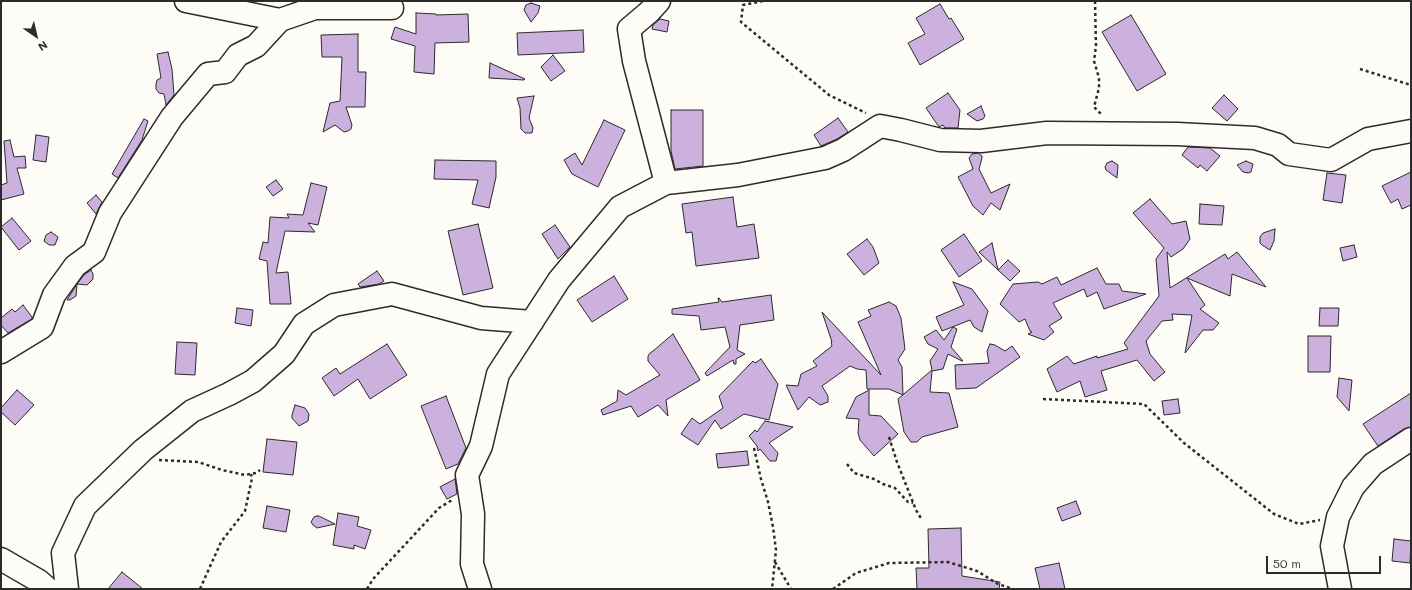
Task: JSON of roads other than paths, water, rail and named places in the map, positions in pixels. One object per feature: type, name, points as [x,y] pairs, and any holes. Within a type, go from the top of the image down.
[{"type":"street","points":[[186,1],[280,20]]},
{"type":"street","points":[[659,1],[649,12],[629,29],[634,61],[666,183]]},
{"type":"street","points":[[1,352],[42,327],[54,295],[75,266],[94,252],[110,213],[172,118],[208,74],[225,72],[238,55],[256,46],[280,20],[315,8],[392,8]]},
{"type":"street","points":[[480,589],[472,564],[473,514],[467,475],[481,446],[498,374],[559,280],[620,207],[666,183],[738,175],[825,158],[843,150],[880,126],[940,140],[980,141],[1047,133],[1177,134],[1255,138],[1278,145],[1289,154],[1331,160],[1368,139],[1411,131]]},
{"type":"street","points":[[66,589],[63,553],[85,506],[144,450],[192,411],[253,381],[284,354],[304,324],[334,305],[392,294],[481,318],[532,322]]},
{"type":"street","points":[[1340,589],[1332,546],[1338,517],[1353,487],[1373,464],[1411,439]]},
{"type":"street","points":[[1,549],[43,585]]},
{"type":"street","points":[[1,559],[43,585]]}]
